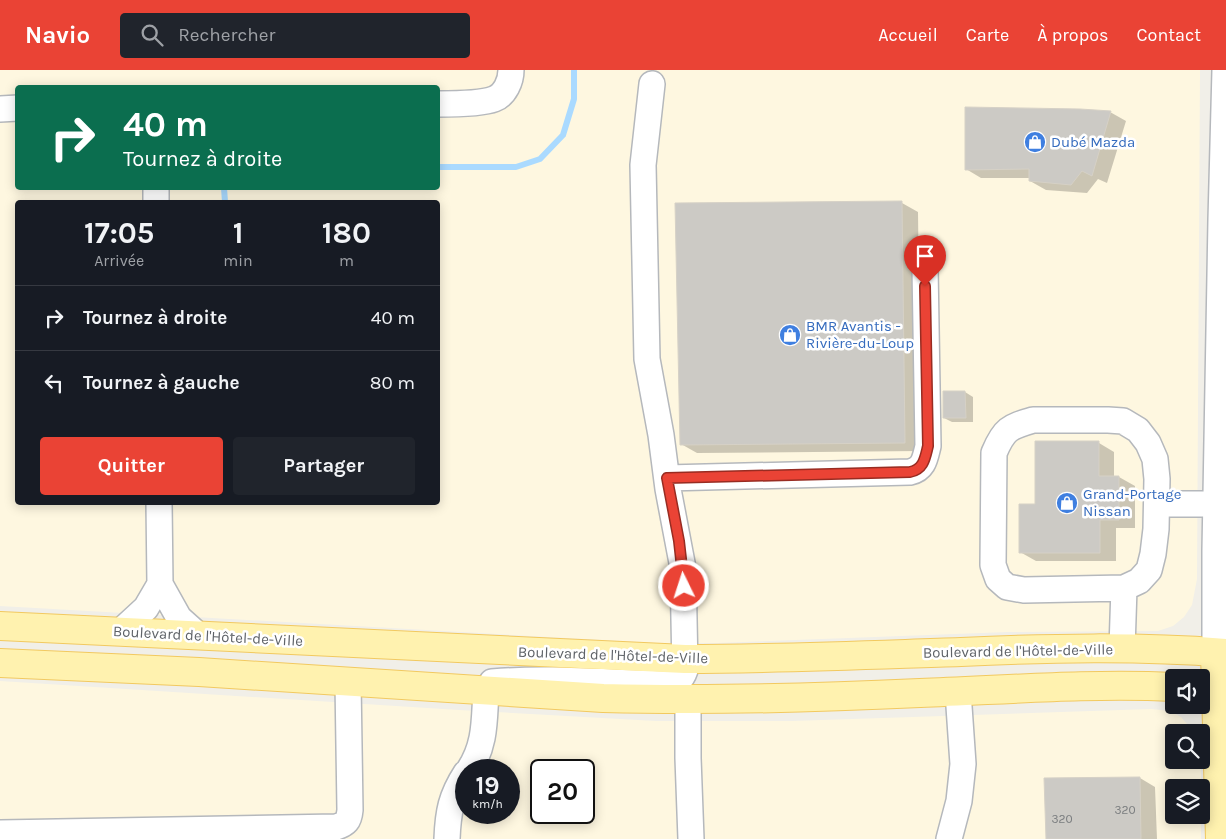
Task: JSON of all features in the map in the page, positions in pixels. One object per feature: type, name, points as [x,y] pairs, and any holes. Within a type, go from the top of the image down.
[{"type":"main road","name":"Boulevard de l'Hôtel-de-Ville","points":[[0,626],[685,660],[1029,649],[1122,648],[1221,653]]},
{"type":"main road","points":[[1220,839],[1215,690],[1221,653]]},
{"type":"main road","points":[[0,663],[199,672],[603,698],[688,700],[816,698],[1040,688],[1165,687]]},
{"type":"street","points":[[440,104],[458,104],[494,99],[505,90],[511,77],[511,70]]},
{"type":"street","points":[[1221,653],[1221,550],[1216,504],[1222,417],[1225,77]]},
{"type":"street","points":[[430,687],[534,679],[675,683],[682,677],[685,670],[684,574],[647,359],[643,165],[652,84]]},
{"type":"street","points":[[0,109],[15,108]]},
{"type":"street","points":[[667,478],[915,471],[925,460],[928,446],[925,267]]},
{"type":"street","points":[[1033,420],[1123,421],[1138,430],[1148,443],[1155,459],[1157,504],[1153,554],[1148,570],[1139,581],[1124,588],[1024,590],[1007,587],[998,579],[994,565],[994,453],[1000,439],[1011,426],[1033,420]]},
{"type":"street","points":[[1157,504],[1216,504]]},
{"type":"street","points":[[159,505],[160,584],[179,618],[198,635]]},
{"type":"street","points":[[120,632],[146,608],[160,584]]},
{"type":"street","points":[[1122,648],[1124,588]]},
{"type":"street","points":[[0,833],[336,827],[345,824],[349,819],[350,810],[348,682]]},
{"type":"street","points":[[476,759],[483,733],[486,691]]},
{"type":"street","points":[[949,839],[958,801],[963,764],[958,692]]},
{"type":"street","points":[[688,700],[691,839]]},
{"type":"street","points":[[447,839],[449,810],[455,793]]},
{"type":"shaded area","points":[[0,70],[1200,70],[1197,579],[1192,605],[1184,617],[1173,626],[1158,631],[1008,632],[717,643],[655,643],[0,606]]},
{"type":"shaded area","points":[[0,681],[656,721],[792,721],[1151,709],[1165,710],[1165,714],[1176,714],[1187,724],[1165,724],[1165,769],[1201,769],[1201,779],[1165,779],[1165,824],[1201,824],[1201,839],[0,839]]},
{"type":"building","points":[[965,107],[1111,111],[1092,176],[1082,171],[1071,185],[1029,181],[1029,169],[965,170]]},
{"type":"building","points":[[902,201],[905,443],[680,445],[675,203]]},
{"type":"building","points":[[943,391],[965,391],[966,418],[943,418]]},
{"type":"building","points":[[1035,441],[1099,441],[1099,476],[1119,476],[1119,520],[1100,520],[1100,553],[1019,553],[1019,504],[1035,504]]},
{"type":"building","points":[[1140,777],[1141,839],[1046,839],[1044,778]]},
{"type":"waterway","points":[[440,167],[516,167],[540,159],[563,135],[574,99],[574,70]]},
{"type":"waterway","points":[[224,190],[225,200]]},
{"type":"place","name":"Dubé Mazda","points":[[1035,142]]},
{"type":"place","name":"BMR Avantis - Rivière-du-Loup","points":[[790,335]]},
{"type":"place","name":"Grand-Portage Nissan","points":[[1067,503]]},
{"type":"route","points":[[684,586],[679,541],[667,478],[910,472],[915,471],[921,466],[925,460],[928,446],[925,286]]}]
